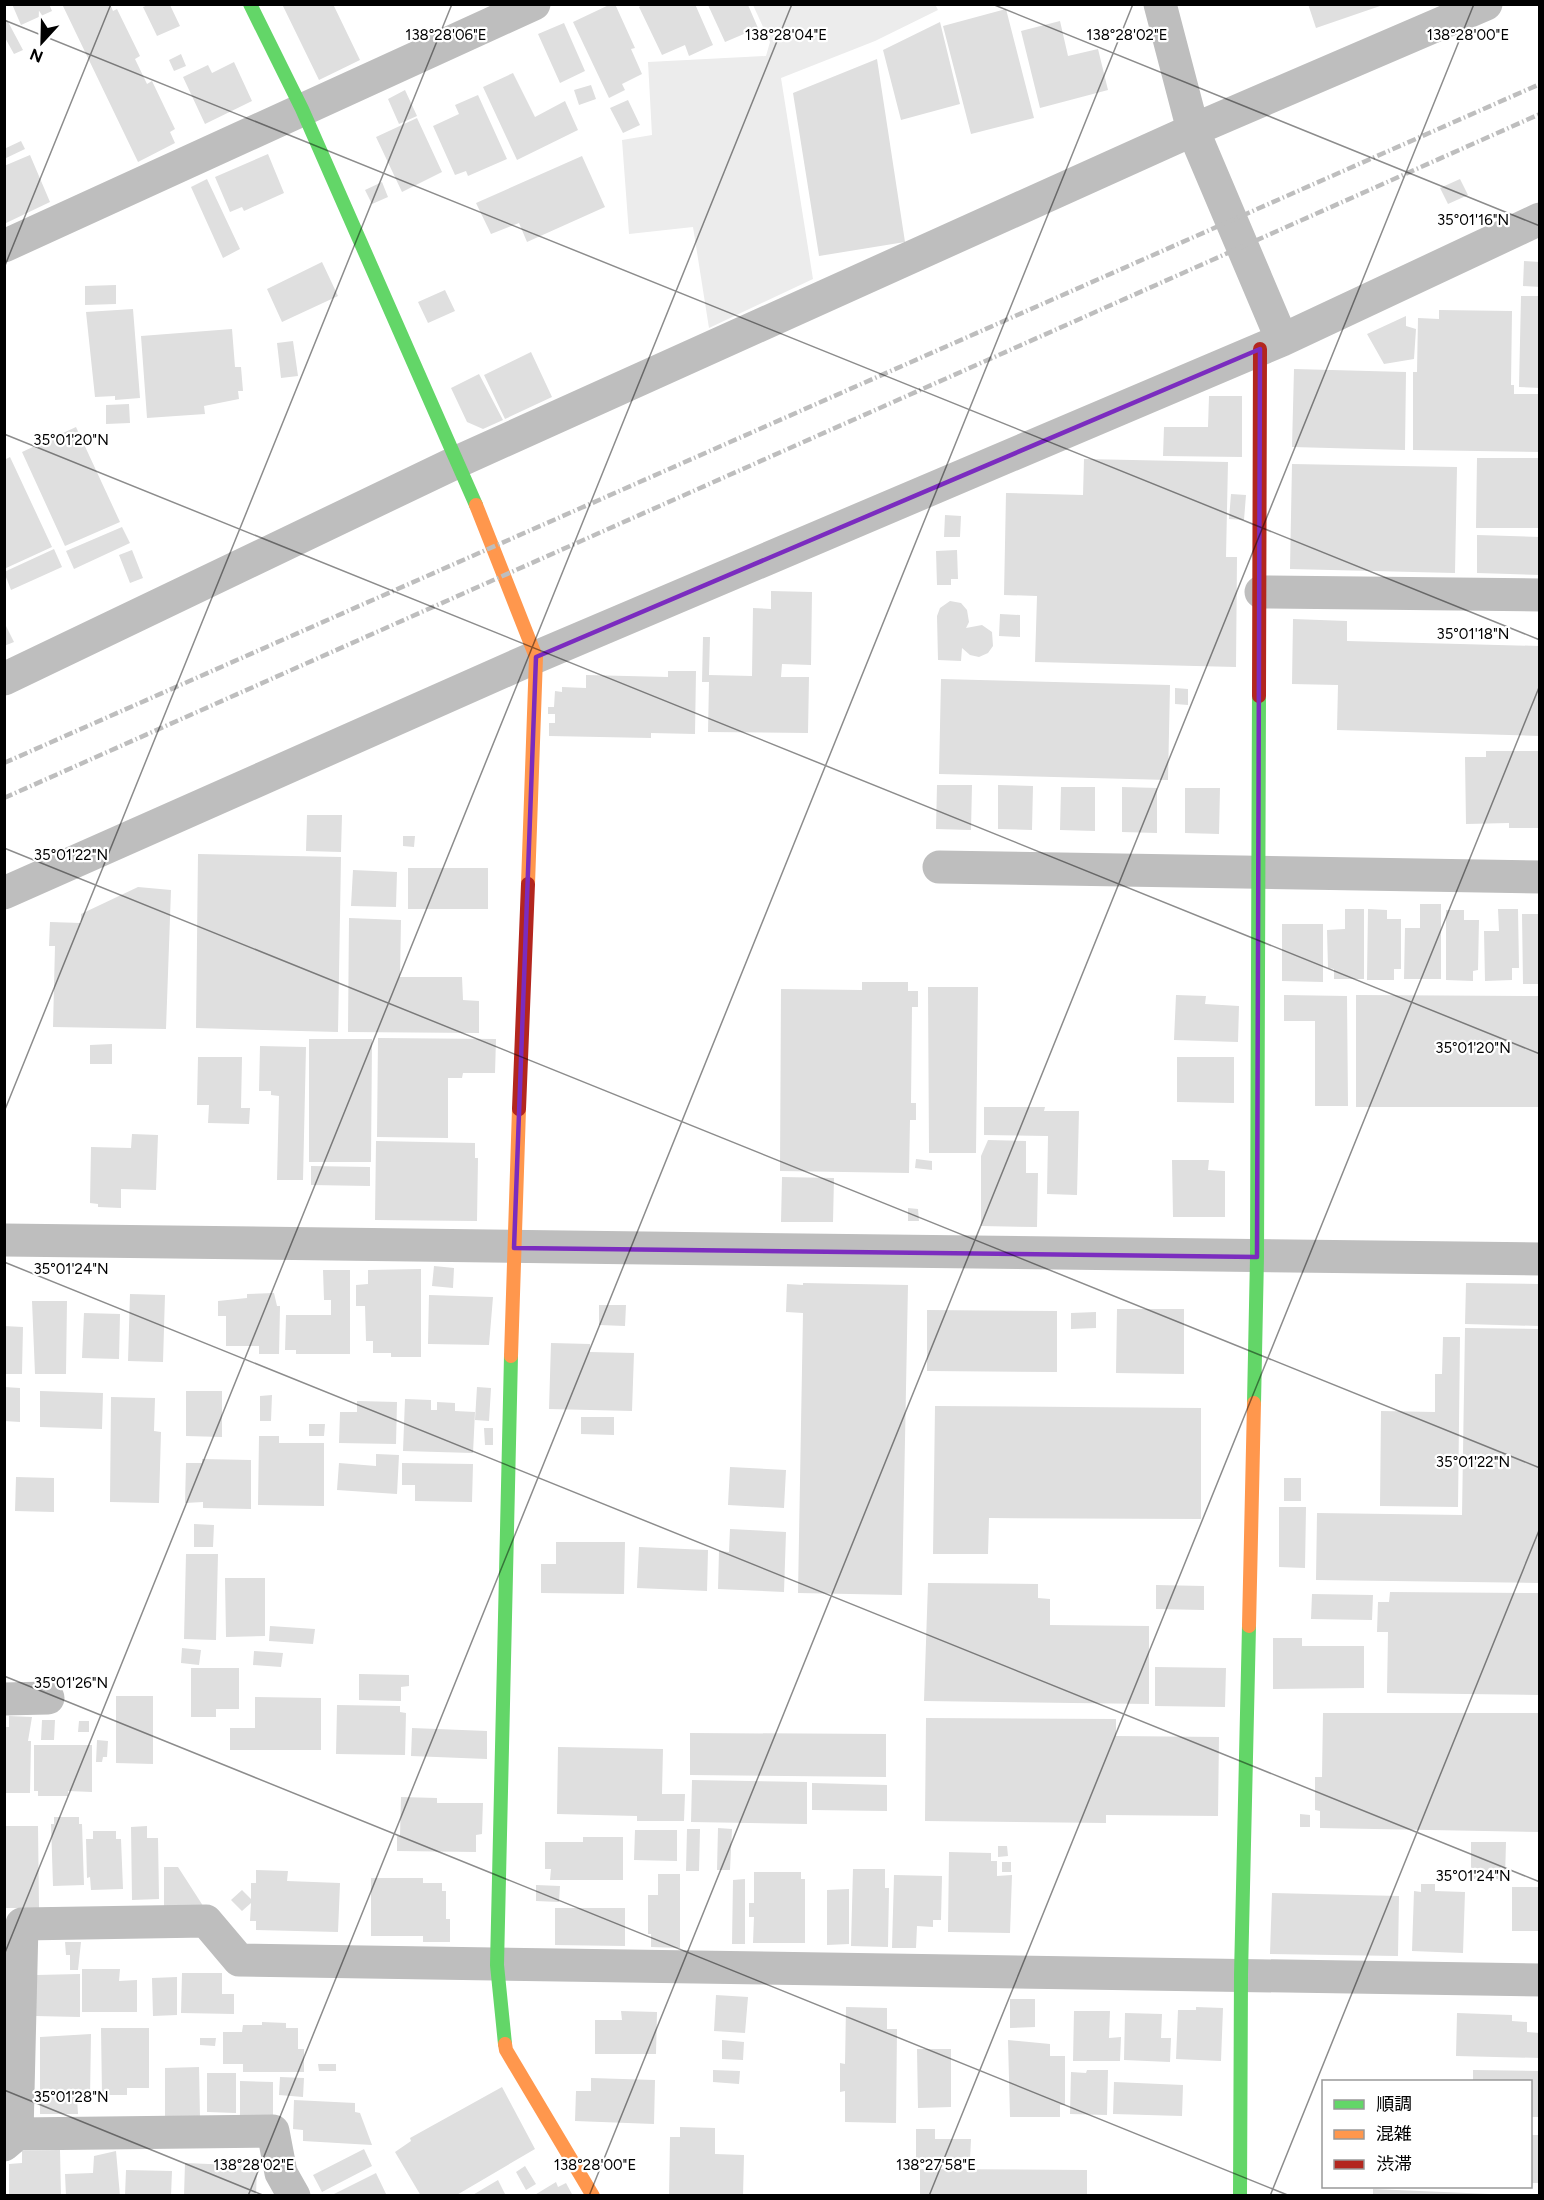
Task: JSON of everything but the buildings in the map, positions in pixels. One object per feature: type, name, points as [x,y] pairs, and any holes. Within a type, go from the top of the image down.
[{"type":"street","points":[[250,4],[302,109],[459,462],[536,657],[514,1248],[497,1965],[506,2050],[593,2196]]},
{"type":"street","points":[[4,246],[534,4]]},
{"type":"street","points":[[1160,4],[1193,130],[1271,344],[1261,592],[1257,1257],[1241,1975],[1240,2196]]},
{"type":"street","points":[[4,679],[459,462],[1193,130],[1486,4]]},
{"type":"street","points":[[4,893],[536,657],[1271,344],[1539,219]]},
{"type":"street","points":[[1261,592],[1539,596]]},
{"type":"street","points":[[939,867],[1539,877]]},
{"type":"street","points":[[4,1240],[1539,1259]]},
{"type":"street","points":[[4,1699],[48,1698]]},
{"type":"street","points":[[294,2196],[281,2174],[273,2131],[11,2140],[22,1924],[207,1920],[239,1960],[1539,1980]]},
{"type":"highlighted area","points":[[1260,349],[1257,1257],[514,1248],[536,657]]},
{"type":"shaded area","points":[[935,4],[938,10],[875,41],[781,78],[813,279],[709,328],[693,227],[629,234],[622,140],[652,135],[648,62],[766,56],[770,42],[753,5]]},
{"type":"railway","points":[[4,763],[1540,84]]},
{"type":"railway","points":[[4,798],[1540,114]]},
{"type":"traffic: fast","points":[[250,4],[302,109],[476,505]]},
{"type":"traffic: fast","points":[[1254,1403],[1257,1257],[1259,696]]},
{"type":"traffic: fast","points":[[505,2044],[497,1965],[511,1356]]},
{"type":"traffic: fast","points":[[1240,2196],[1241,1975],[1249,1626]]},
{"type":"traffic: slow","points":[[476,505],[536,657],[528,884]]},
{"type":"traffic: slow","points":[[511,1356],[519,1109]]},
{"type":"traffic: slow","points":[[1249,1626],[1254,1403]]},
{"type":"traffic: slow","points":[[505,2044],[506,2050],[593,2196]]},
{"type":"traffic: jam","points":[[1259,696],[1260,349]]},
{"type":"traffic: jam","points":[[519,1109],[528,884]]}]
